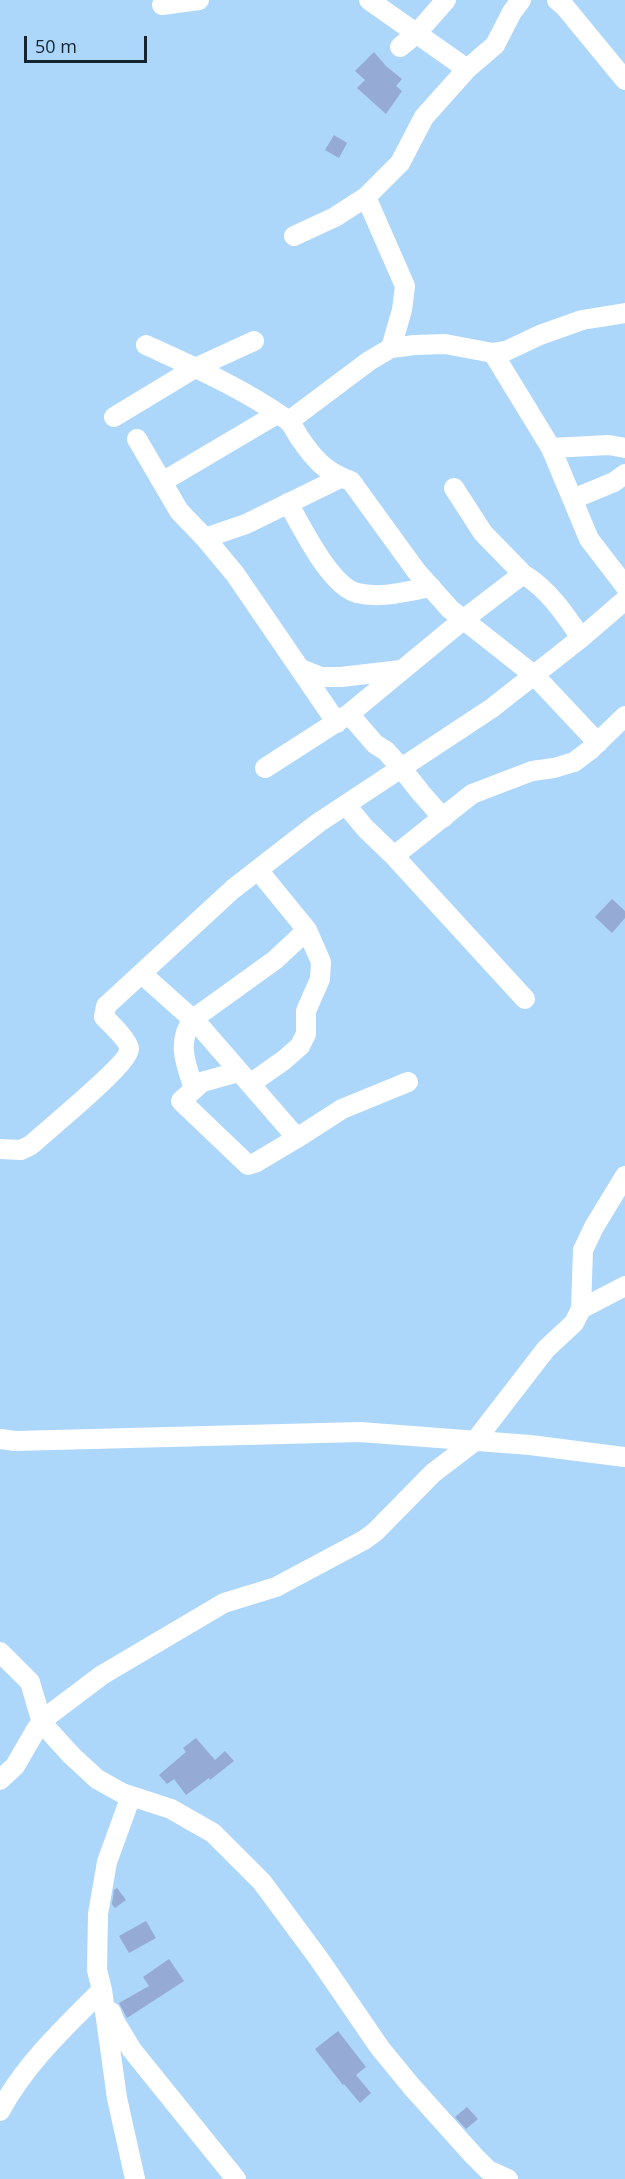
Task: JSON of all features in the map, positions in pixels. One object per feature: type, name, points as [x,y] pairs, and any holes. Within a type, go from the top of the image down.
[{"type":"street","points":[[162,5],[199,0]]},
{"type":"street","points":[[369,0],[466,69]]},
{"type":"street","points":[[400,47],[417,33],[446,0]]},
{"type":"street","points":[[557,0],[622,73]]},
{"type":"street","points":[[294,236],[335,217],[366,197],[400,163],[424,117],[466,69],[495,45],[510,4]]},
{"type":"street","points":[[366,197],[405,286],[402,310],[391,348]]},
{"type":"street","points":[[162,482],[283,417],[391,348],[445,344],[493,353],[506,351],[540,335],[582,320],[625,313]]},
{"type":"street","points":[[114,417],[195,368],[254,341]]},
{"type":"street","points":[[146,345],[237,387],[283,417],[325,469],[340,478],[351,481],[388,534],[450,609],[535,676],[598,743]]},
{"type":"street","points":[[493,353],[551,448],[589,539],[625,586]]},
{"type":"street","points":[[137,439],[179,511],[235,574],[301,669],[343,718],[386,751],[443,818]]},
{"type":"street","points":[[551,448],[609,445],[625,448]]},
{"type":"street","points":[[573,499],[614,482],[625,474]]},
{"type":"street","points":[[205,538],[246,524],[340,478]]},
{"type":"street","points":[[454,488],[483,533],[522,574],[536,582],[561,609],[582,638]]},
{"type":"street","points":[[288,503],[323,561],[341,584],[357,593],[384,594],[431,587]]},
{"type":"street","points":[[264,768],[343,718],[522,574]]},
{"type":"street","points":[[0,1149],[21,1150],[31,1145],[101,1084],[127,1055],[129,1048],[126,1042],[104,1017],[106,1006],[187,929],[233,889],[318,824],[492,708],[535,676],[625,600]]},
{"type":"street","points":[[301,669],[321,677],[401,670]]},
{"type":"street","points":[[394,856],[472,794],[532,771],[574,762],[598,743],[625,716]]},
{"type":"street","points":[[346,805],[364,828],[394,856],[525,999]]},
{"type":"street","points":[[258,870],[307,930],[321,962],[320,979],[306,1011],[306,1034],[300,1046],[284,1060],[244,1078],[202,1082],[181,1101],[248,1165],[297,1138],[342,1109],[408,1082]]},
{"type":"street","points":[[194,1089],[183,1051],[187,1028],[193,1019],[275,960],[307,930]]},
{"type":"street","points":[[142,974],[193,1019],[297,1138]]},
{"type":"street","points":[[0,1780],[15,1766],[42,1723],[68,1699],[102,1675],[206,1613],[243,1596],[276,1587],[364,1539],[375,1532],[433,1473],[475,1441],[546,1349],[574,1323],[581,1310],[584,1250],[594,1227],[625,1176]]},
{"type":"street","points":[[581,1310],[625,1286]]},
{"type":"street","points":[[0,1439],[15,1441],[360,1432],[530,1445],[625,1457]]},
{"type":"street","points":[[0,1652],[30,1682],[42,1723],[97,1779],[131,1796],[171,1809],[213,1833],[262,1882],[319,1959],[380,2048],[412,2087],[488,2170],[508,2179]]},
{"type":"street","points":[[131,1796],[107,1862],[98,1914],[97,1970],[102,1990],[117,2098],[135,2179]]},
{"type":"street","points":[[0,2111],[10,2092],[53,2039],[102,1990]]},
{"type":"street","points":[[102,1990],[115,2022],[132,2050],[236,2179]]},
{"type":"building","points":[[374,52],[402,79],[396,86],[402,91],[386,114],[357,88],[365,80],[355,71]]},
{"type":"building","points":[[334,135],[347,143],[339,158],[325,150]]},
{"type":"building","points":[[612,899],[625,911],[625,918],[612,933],[595,917]]},
{"type":"building","points":[[196,1738],[215,1760],[225,1751],[234,1761],[186,1795],[174,1779],[167,1784],[159,1775],[186,1752],[183,1748]]},
{"type":"building","points":[[117,1888],[126,1900],[115,1908],[112,1904],[114,1890]]},
{"type":"building","points":[[146,1921],[156,1938],[129,1953],[119,1936]]},
{"type":"building","points":[[169,1959],[184,1981],[127,2018],[119,2003],[149,1986],[143,1977]]},
{"type":"building","points":[[338,2031],[366,2067],[356,2075],[371,2093],[360,2103],[315,2049]]},
{"type":"building","points":[[467,2107],[478,2119],[466,2129],[455,2117]]}]
